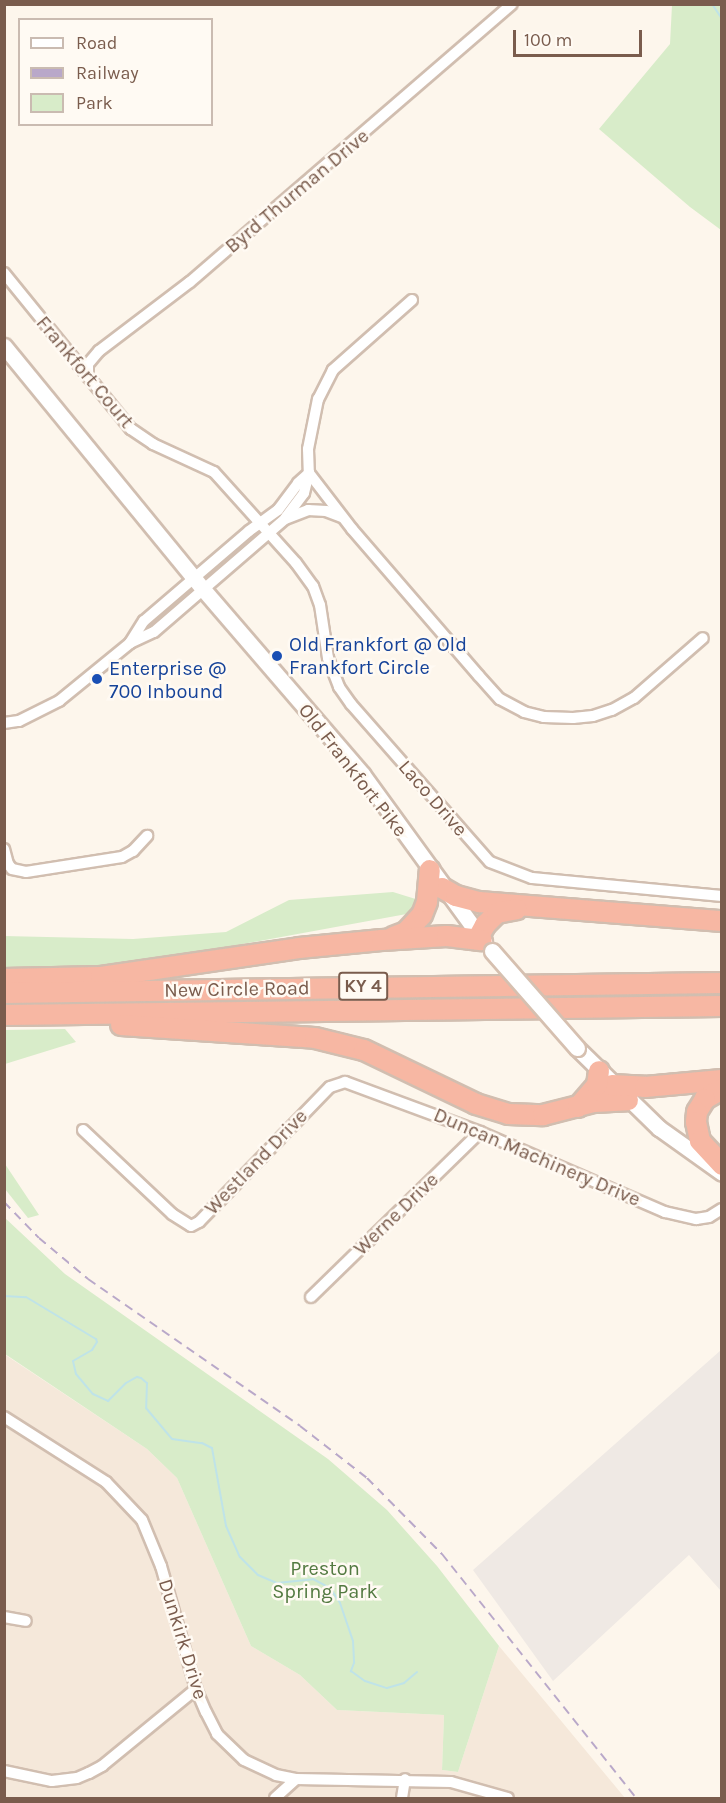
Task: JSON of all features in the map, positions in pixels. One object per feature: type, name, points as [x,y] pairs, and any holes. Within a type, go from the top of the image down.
[{"type":"highway","points":[[382,940],[406,932],[417,924],[427,902],[430,870]]},
{"type":"highway","points":[[442,888],[469,901],[526,908],[722,921]]},
{"type":"highway","points":[[4,979],[101,977],[299,948],[382,940],[447,936],[484,943],[485,925],[497,913],[526,908]]},
{"type":"highway","name":"New Circle Road","points":[[4,993],[314,986],[722,983]]},
{"type":"highway","name":"New Circle Road","points":[[4,1015],[722,1006]]},
{"type":"highway","points":[[88,1013],[117,1025],[315,1038],[364,1050],[502,1113],[543,1115],[599,1101],[628,1100]]},
{"type":"highway","points":[[578,1107],[605,1078],[645,1087],[722,1080]]},
{"type":"highway","points":[[722,1089],[705,1099],[700,1106],[696,1126],[700,1141],[722,1165]]},
{"type":"main road","name":"Old Frankfort Pike","points":[[4,346],[198,584],[362,774],[442,888],[484,943],[605,1078],[658,1128],[722,1173]]},
{"type":"street","name":"Byrd Thurman Drive","points":[[88,377],[87,364],[99,351],[197,276],[512,4]]},
{"type":"street","name":"Frankfort Court","points":[[4,273],[131,429],[153,444],[214,472],[269,531]]},
{"type":"street","points":[[285,519],[304,493],[309,473],[308,449],[318,399],[333,370],[412,300]]},
{"type":"street","points":[[309,473],[343,518],[500,699],[524,712],[544,717],[573,718],[612,710],[634,698],[703,638]]},
{"type":"street","points":[[4,723],[19,721],[59,701],[129,643],[154,632],[198,584],[261,522],[278,510],[298,483],[309,473]]},
{"type":"street","points":[[198,584],[285,519],[308,510],[326,511],[343,518]]},
{"type":"street","name":"Laco Drive","points":[[269,531],[313,586],[320,605],[328,658],[339,687],[351,704],[490,862],[532,878],[722,896]]},
{"type":"street","points":[[4,849],[8,864],[18,871],[26,872],[122,857],[134,851],[147,836]]},
{"type":"street","name":"Westland Drive","points":[[82,1130],[172,1214],[191,1226],[199,1222],[330,1086],[340,1082],[352,1083]]},
{"type":"street","name":"Duncan Machinery Drive","points":[[352,1083],[480,1132],[665,1212],[696,1219],[709,1217],[722,1209]]},
{"type":"street","name":"Werne Drive","points":[[311,1297],[480,1132]]},
{"type":"street","name":"Dunkirk Drive","points":[[4,1416],[106,1482],[142,1520],[161,1566],[196,1689],[217,1734],[230,1748],[258,1768],[296,1779],[405,1779],[451,1782],[508,1798]]},
{"type":"street","points":[[4,1617],[26,1621]]},
{"type":"street","points":[[4,1771],[52,1781],[77,1778],[89,1773],[102,1766],[196,1689]]},
{"type":"street","points":[[275,1798],[296,1779]]},
{"type":"street","points":[[402,1798],[405,1779]]},
{"type":"shaded area","points":[[721,1350],[721,1591],[689,1555],[553,1681],[473,1570]]},
{"type":"shaded area","points":[[4,1354],[147,1449],[177,1478],[251,1646],[300,1675],[337,1710],[444,1715],[442,1770],[458,1772],[499,1646],[625,1798],[5,1798]]},
{"type":"green space","points":[[672,5],[721,5],[721,230],[690,207],[599,129],[670,44]]},
{"type":"green space","points":[[393,892],[422,901],[412,913],[232,946],[45,975],[5,976],[4,936],[133,939],[226,932],[289,900]]},
{"type":"green space","points":[[65,1029],[76,1042],[5,1064],[5,1030]]},
{"type":"green space","points":[[4,1164],[39,1215],[28,1218],[5,1189]]},
{"type":"green space","name":"Preston Spring Park","points":[[4,1217],[65,1274],[328,1459],[387,1510],[437,1566],[499,1646],[458,1772],[442,1770],[444,1715],[337,1710],[300,1675],[251,1646],[177,1478],[147,1449],[5,1354]]},
{"type":"waterway","points":[[712,4],[722,19]]},
{"type":"waterway","points":[[4,1296],[26,1297],[96,1339],[97,1342],[92,1350],[73,1361],[76,1374],[93,1394],[108,1401],[126,1383],[137,1377],[141,1378],[147,1383],[146,1408],[172,1439],[202,1443],[212,1448],[226,1526],[240,1557],[258,1575],[277,1583],[313,1579],[330,1588],[340,1603],[353,1641],[354,1663],[351,1671],[365,1681],[387,1688],[404,1683],[417,1672]]},
{"type":"railway","points":[[4,1202],[39,1238],[88,1279],[300,1426],[367,1478],[442,1554],[636,1798]]},
{"type":"place","name":"Old Frankfort @ Old Frankfort Circle","points":[[277,656]]},
{"type":"place","name":"Enterprise @ 700 Inbound","points":[[97,679]]}]
